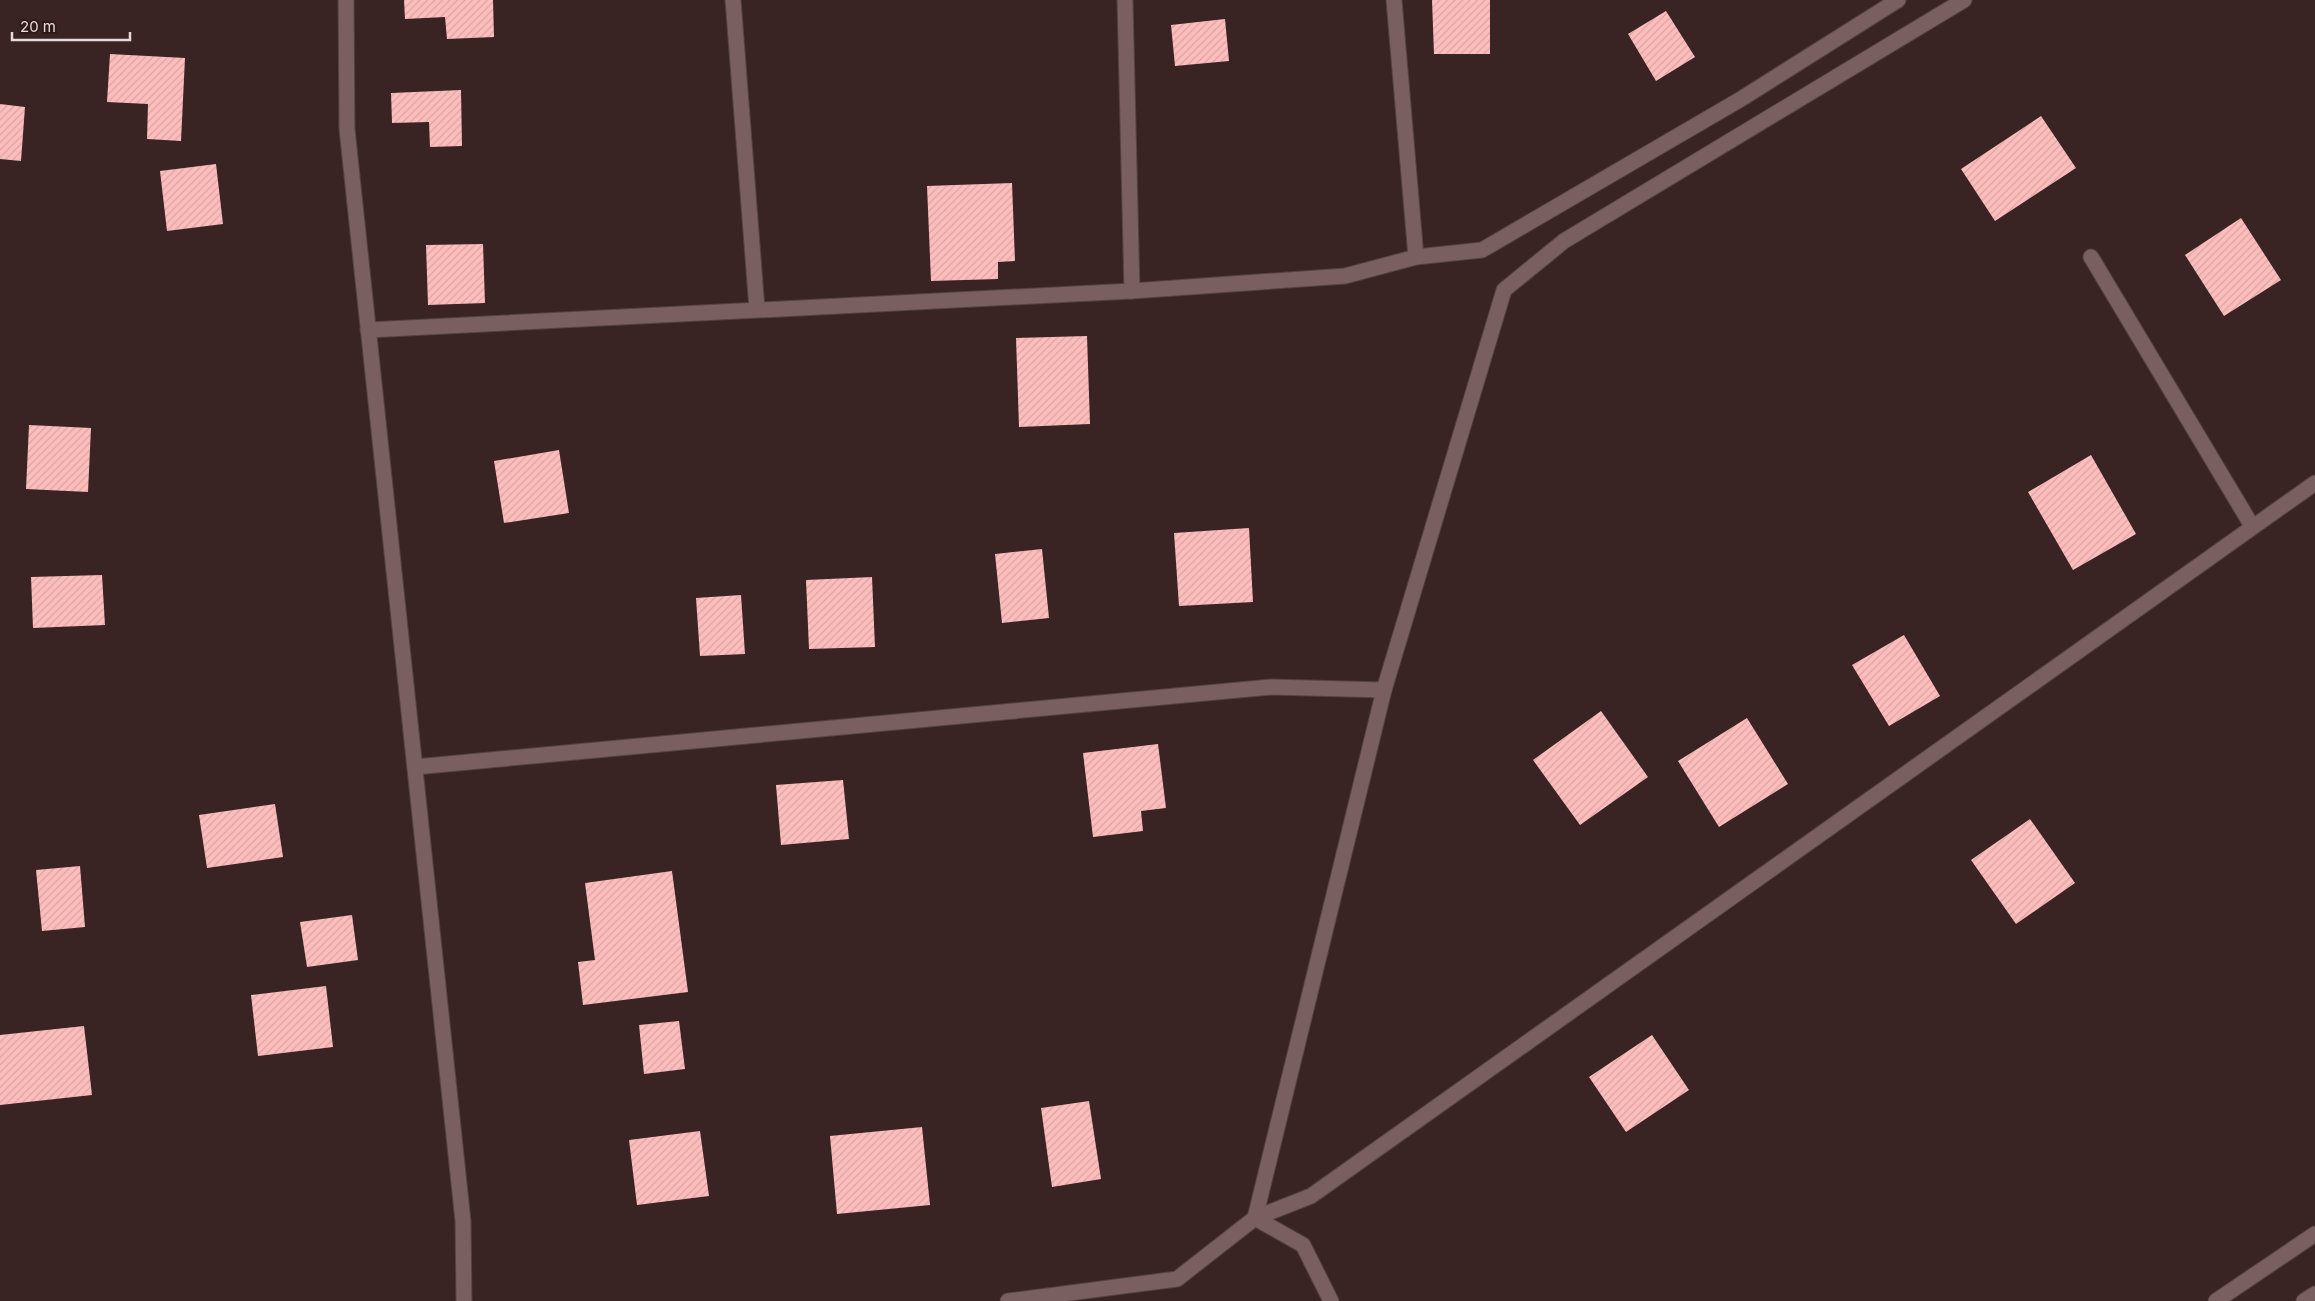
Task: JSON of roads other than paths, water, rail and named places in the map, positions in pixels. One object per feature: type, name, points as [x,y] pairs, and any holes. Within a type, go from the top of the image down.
[{"type":"street","points":[[346,0],[347,129],[463,1221],[464,1301]]},
{"type":"street","points":[[734,0],[757,309]]},
{"type":"street","points":[[1125,0],[1132,291]]},
{"type":"street","points":[[1394,0],[1416,257]]},
{"type":"street","points":[[368,330],[1132,291],[1345,276],[1416,257],[1482,250],[1741,99],[1898,0]]},
{"type":"street","points":[[1255,1218],[1384,690],[1504,290],[1564,240],[1964,0]]},
{"type":"street","points":[[2091,257],[2252,526]]},
{"type":"street","points":[[1008,1301],[1176,1278],[1255,1218],[1311,1196],[2315,483]]},
{"type":"street","points":[[414,766],[1271,687],[1384,690]]},
{"type":"street","points":[[1255,1218],[1303,1245],[1331,1301]]},
{"type":"street","points":[[2216,1301],[2315,1234]]},
{"type":"street","points":[[2304,1301],[2315,1294]]}]
